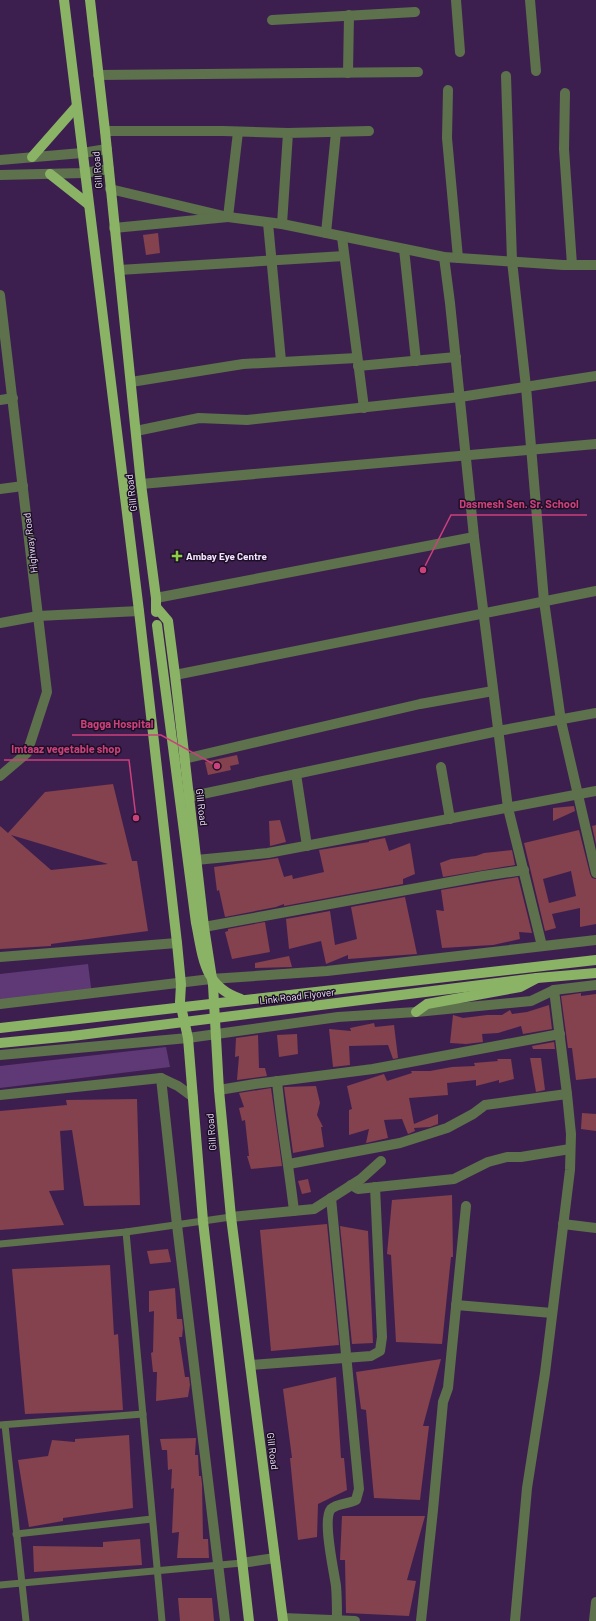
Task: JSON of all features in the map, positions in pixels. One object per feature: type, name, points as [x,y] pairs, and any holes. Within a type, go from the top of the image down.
[{"type":"main road","name":"Gill Road","points":[[64,0],[84,173],[139,611],[181,984],[180,1002],[188,1038],[203,1221],[249,1621]]},
{"type":"main road","name":"Gill Road","points":[[90,0],[107,149],[141,484],[156,602],[168,621],[175,675],[188,797],[212,985],[219,1090],[231,1217],[283,1619]]},
{"type":"main road","points":[[32,157],[76,107]]},
{"type":"main road","points":[[50,174],[88,204]]},
{"type":"main road","points":[[156,602],[157,625],[196,923],[205,967],[215,983],[222,990],[231,996],[244,1000]]},
{"type":"main road","name":"Link Road Flyover","points":[[0,1028],[596,960]]},
{"type":"main road","name":"Link Road Flyover","points":[[0,1043],[80,1035],[537,978],[596,973]]},
{"type":"main road","points":[[416,1012],[427,1004],[520,987],[537,978]]},
{"type":"street","points":[[456,0],[460,52]]},
{"type":"street","points":[[530,0],[536,71]]},
{"type":"street","points":[[272,20],[415,12]]},
{"type":"street","points":[[348,72],[350,15]]},
{"type":"street","points":[[98,75],[418,72]]},
{"type":"street","points":[[506,76],[512,262],[526,387],[530,450],[544,601],[561,720],[596,873]]},
{"type":"street","points":[[448,90],[447,138],[458,258]]},
{"type":"street","points":[[565,93],[564,149],[572,265]]},
{"type":"street","points":[[105,131],[288,134],[369,132]]},
{"type":"street","points":[[228,217],[238,132]]},
{"type":"street","points":[[326,233],[336,132]]},
{"type":"street","points":[[282,224],[288,134]]},
{"type":"street","points":[[0,160],[82,153],[107,149]]},
{"type":"street","points":[[0,175],[84,173],[109,169]]},
{"type":"street","points":[[110,189],[228,217],[282,224],[444,257],[512,262],[596,265]]},
{"type":"street","points":[[114,228],[228,217]]},
{"type":"street","points":[[268,223],[281,361]]},
{"type":"street","points":[[342,236],[364,408]]},
{"type":"street","points":[[404,249],[416,361]]},
{"type":"street","points":[[119,270],[344,256]]},
{"type":"street","points":[[444,257],[456,357],[474,537],[508,808],[542,946]]},
{"type":"street","name":"Highway Road","points":[[0,295],[4,362],[13,398],[47,692],[27,754],[2,773]]},
{"type":"street","points":[[131,382],[243,364],[281,361],[416,361],[456,357]]},
{"type":"street","points":[[136,431],[199,418],[247,420],[364,408],[460,397],[596,376]]},
{"type":"street","points":[[0,400],[13,398]]},
{"type":"street","points":[[141,484],[596,444]]},
{"type":"street","points":[[0,489],[23,486]]},
{"type":"street","points":[[156,602],[474,537]]},
{"type":"street","points":[[175,675],[596,591]]},
{"type":"street","points":[[0,623],[38,616],[139,611]]},
{"type":"street","points":[[184,759],[420,704],[493,691]]},
{"type":"street","points":[[188,797],[498,731],[596,713]]},
{"type":"street","points":[[441,767],[450,819]]},
{"type":"street","points":[[296,774],[307,846]]},
{"type":"street","points":[[196,860],[268,854],[596,791]]},
{"type":"street","points":[[204,927],[483,876],[524,870]]},
{"type":"street","points":[[0,1004],[181,984],[211,979],[327,971],[596,940]]},
{"type":"street","points":[[0,957],[176,943]]},
{"type":"street","points":[[0,1055],[188,1038],[338,1017],[416,1012],[531,1001],[554,990],[596,985]]},
{"type":"street","points":[[515,1621],[527,1488],[545,1373],[570,1170],[571,1134],[554,990]]},
{"type":"street","points":[[219,1090],[277,1081],[373,1070],[560,1034]]},
{"type":"street","points":[[0,1094],[162,1078],[178,1086],[193,1097]]},
{"type":"street","points":[[162,1078],[177,1225],[204,1438],[224,1621]]},
{"type":"street","points":[[277,1081],[280,1114],[289,1164],[294,1211]]},
{"type":"street","points":[[289,1164],[400,1144],[447,1128],[473,1114],[485,1105],[567,1094]]},
{"type":"street","points":[[351,1185],[358,1189],[454,1179],[488,1162],[507,1157],[521,1157],[570,1149]]},
{"type":"street","points":[[231,1217],[314,1209],[362,1179],[381,1160]]},
{"type":"street","points":[[250,1365],[371,1356],[380,1351],[375,1187]]},
{"type":"street","points":[[331,1198],[359,1489],[356,1500],[336,1506],[328,1514],[327,1526],[336,1587],[337,1620]]},
{"type":"street","points":[[421,1621],[434,1510],[443,1402],[448,1388],[466,1206]]},
{"type":"street","points":[[563,1224],[596,1228]]},
{"type":"street","points":[[456,1305],[552,1313]]},
{"type":"street","points":[[242,1563],[275,1558]]},
{"type":"street","points":[[594,1621],[596,1602]]},
{"type":"street","points":[[283,1619],[355,1621]]},
{"type":"lane","points":[[0,1244],[126,1232],[231,1217]]},
{"type":"lane","points":[[126,1232],[162,1621]]},
{"type":"lane","points":[[26,1621],[2,1425],[143,1414]]},
{"type":"lane","points":[[16,1534],[152,1518]]},
{"type":"lane","points":[[0,1584],[242,1563]]},
{"type":"shaded area","points":[[88,964],[92,995],[0,1005],[0,974]]},
{"type":"shaded area","points":[[166,1047],[170,1067],[0,1088],[0,1066]]},
{"type":"building","points":[[158,233],[160,253],[146,255],[143,235]]},
{"type":"building","points":[[237,755],[239,764],[230,766],[231,770],[208,775],[205,762]]},
{"type":"building","points":[[113,784],[132,861],[137,861],[148,931],[51,944],[51,946],[0,949],[0,826],[8,833],[45,792]],"holes":[[[11,835],[108,864],[51,870]]]},
{"type":"building","points":[[574,806],[575,811],[553,821],[553,808]]},
{"type":"building","points":[[280,820],[286,842],[270,846],[269,821]]},
{"type":"building","points":[[596,825],[596,844],[592,826]]},
{"type":"building","points":[[579,830],[590,874],[592,878],[596,879],[596,924],[580,927],[580,908],[552,914],[556,928],[545,931],[524,843]],"holes":[[[571,871],[576,896],[549,903],[543,879]]]},
{"type":"building","points":[[385,838],[389,851],[410,843],[415,874],[403,879],[403,884],[284,906],[284,904],[276,907],[225,917],[219,890],[217,891],[214,867],[278,858],[284,877],[292,875],[293,879],[324,872],[319,850]]},
{"type":"building","points":[[512,850],[515,865],[443,877],[440,863],[451,859],[476,856],[484,853]]},
{"type":"building","points":[[518,877],[532,933],[519,932],[520,939],[493,945],[442,948],[436,910],[444,911],[441,890]]},
{"type":"building","points":[[405,897],[417,954],[348,959],[348,955],[326,964],[321,941],[289,949],[286,919],[330,911],[335,945],[357,939],[351,907]]},
{"type":"building","points":[[265,922],[270,952],[232,959],[225,932],[228,931],[228,929]]},
{"type":"building","points":[[289,956],[292,967],[255,968],[255,963]]},
{"type":"building","points":[[581,993],[581,996],[596,994],[596,1078],[576,1080],[572,1048],[568,1048],[561,996]]},
{"type":"building","points":[[549,1005],[552,1029],[523,1034],[521,1026],[498,1033],[482,1034],[483,1042],[466,1044],[450,1043],[453,1015],[463,1018],[502,1015],[510,1010],[512,1014],[527,1012]]},
{"type":"building","points":[[374,1023],[375,1027],[394,1025],[398,1058],[393,1059],[388,1045],[349,1046],[350,1065],[333,1067],[329,1029],[351,1031],[350,1028]]},
{"type":"building","points":[[297,1034],[298,1054],[279,1057],[277,1035]]},
{"type":"building","points":[[258,1035],[259,1068],[265,1068],[267,1076],[237,1080],[239,1056],[235,1057],[236,1038]]},
{"type":"building","points":[[554,1042],[555,1049],[533,1049],[532,1046]]},
{"type":"building","points":[[530,1058],[541,1058],[545,1090],[536,1092]]},
{"type":"building","points":[[497,1059],[511,1059],[514,1079],[499,1083],[499,1080],[476,1086],[476,1080],[447,1083],[448,1095],[409,1098],[414,1124],[438,1114],[438,1124],[430,1127],[414,1128],[415,1131],[408,1134],[402,1119],[384,1120],[388,1138],[366,1143],[369,1129],[349,1135],[349,1110],[352,1109],[347,1086],[384,1074],[387,1081],[412,1073],[411,1071],[430,1071],[452,1067],[475,1066],[474,1063],[498,1061]]},
{"type":"building","points":[[316,1086],[320,1103],[317,1115],[323,1127],[321,1127],[324,1147],[293,1153],[284,1087]]},
{"type":"building","points":[[271,1088],[282,1166],[251,1169],[247,1156],[249,1156],[245,1120],[242,1121],[239,1108],[244,1107],[239,1093]]},
{"type":"building","points":[[137,1099],[140,1205],[84,1206],[72,1130],[60,1131],[64,1190],[49,1191],[64,1225],[0,1230],[0,1111],[67,1105],[66,1100]]},
{"type":"building","points":[[582,1113],[596,1114],[596,1131],[581,1129]]},
{"type":"building","points":[[308,1179],[311,1192],[302,1194],[298,1181]]},
{"type":"building","points":[[452,1195],[453,1257],[451,1257],[442,1344],[396,1342],[391,1255],[387,1254],[392,1200]]},
{"type":"building","points":[[327,1224],[339,1345],[271,1351],[260,1230]]},
{"type":"building","points":[[340,1226],[368,1231],[373,1343],[352,1344]]},
{"type":"building","points":[[168,1249],[171,1262],[150,1264],[147,1251]]},
{"type":"building","points":[[110,1265],[114,1335],[118,1334],[123,1410],[25,1414],[12,1269]]},
{"type":"building","points":[[175,1288],[177,1319],[182,1319],[182,1337],[179,1337],[185,1377],[189,1377],[190,1385],[188,1397],[156,1401],[157,1372],[153,1372],[151,1353],[153,1352],[154,1311],[149,1312],[149,1291]]},
{"type":"building","points":[[441,1359],[423,1426],[429,1426],[420,1500],[374,1498],[366,1410],[361,1409],[356,1372]]},
{"type":"building","points":[[336,1377],[341,1458],[344,1458],[347,1490],[318,1504],[317,1537],[298,1540],[290,1458],[292,1458],[283,1389]]},
{"type":"building","points":[[129,1435],[133,1508],[63,1518],[63,1521],[29,1527],[18,1460],[48,1456],[52,1440],[75,1442],[75,1439]]},
{"type":"building","points":[[196,1438],[195,1455],[198,1455],[199,1476],[201,1476],[202,1483],[203,1539],[208,1539],[209,1558],[177,1558],[179,1532],[172,1533],[174,1488],[171,1489],[172,1469],[168,1470],[167,1450],[162,1450],[160,1439]]},
{"type":"building","points":[[342,1516],[425,1516],[407,1580],[416,1581],[409,1616],[346,1613],[345,1560],[340,1560]]},
{"type":"building","points":[[140,1539],[142,1565],[34,1572],[33,1546],[103,1547],[103,1542]]},
{"type":"building","points":[[178,1598],[212,1598],[214,1621],[180,1621]]},
{"type":"place","name":"Ambay Eye Centre","points":[[177,556]]},
{"type":"place","name":"Dasmesh Sen. Sr. School","points":[[423,570]]},
{"type":"place","name":"Bagga Hospital","points":[[217,766]]},
{"type":"place","name":"Imtaaz vegetable shop","points":[[136,818]]}]
